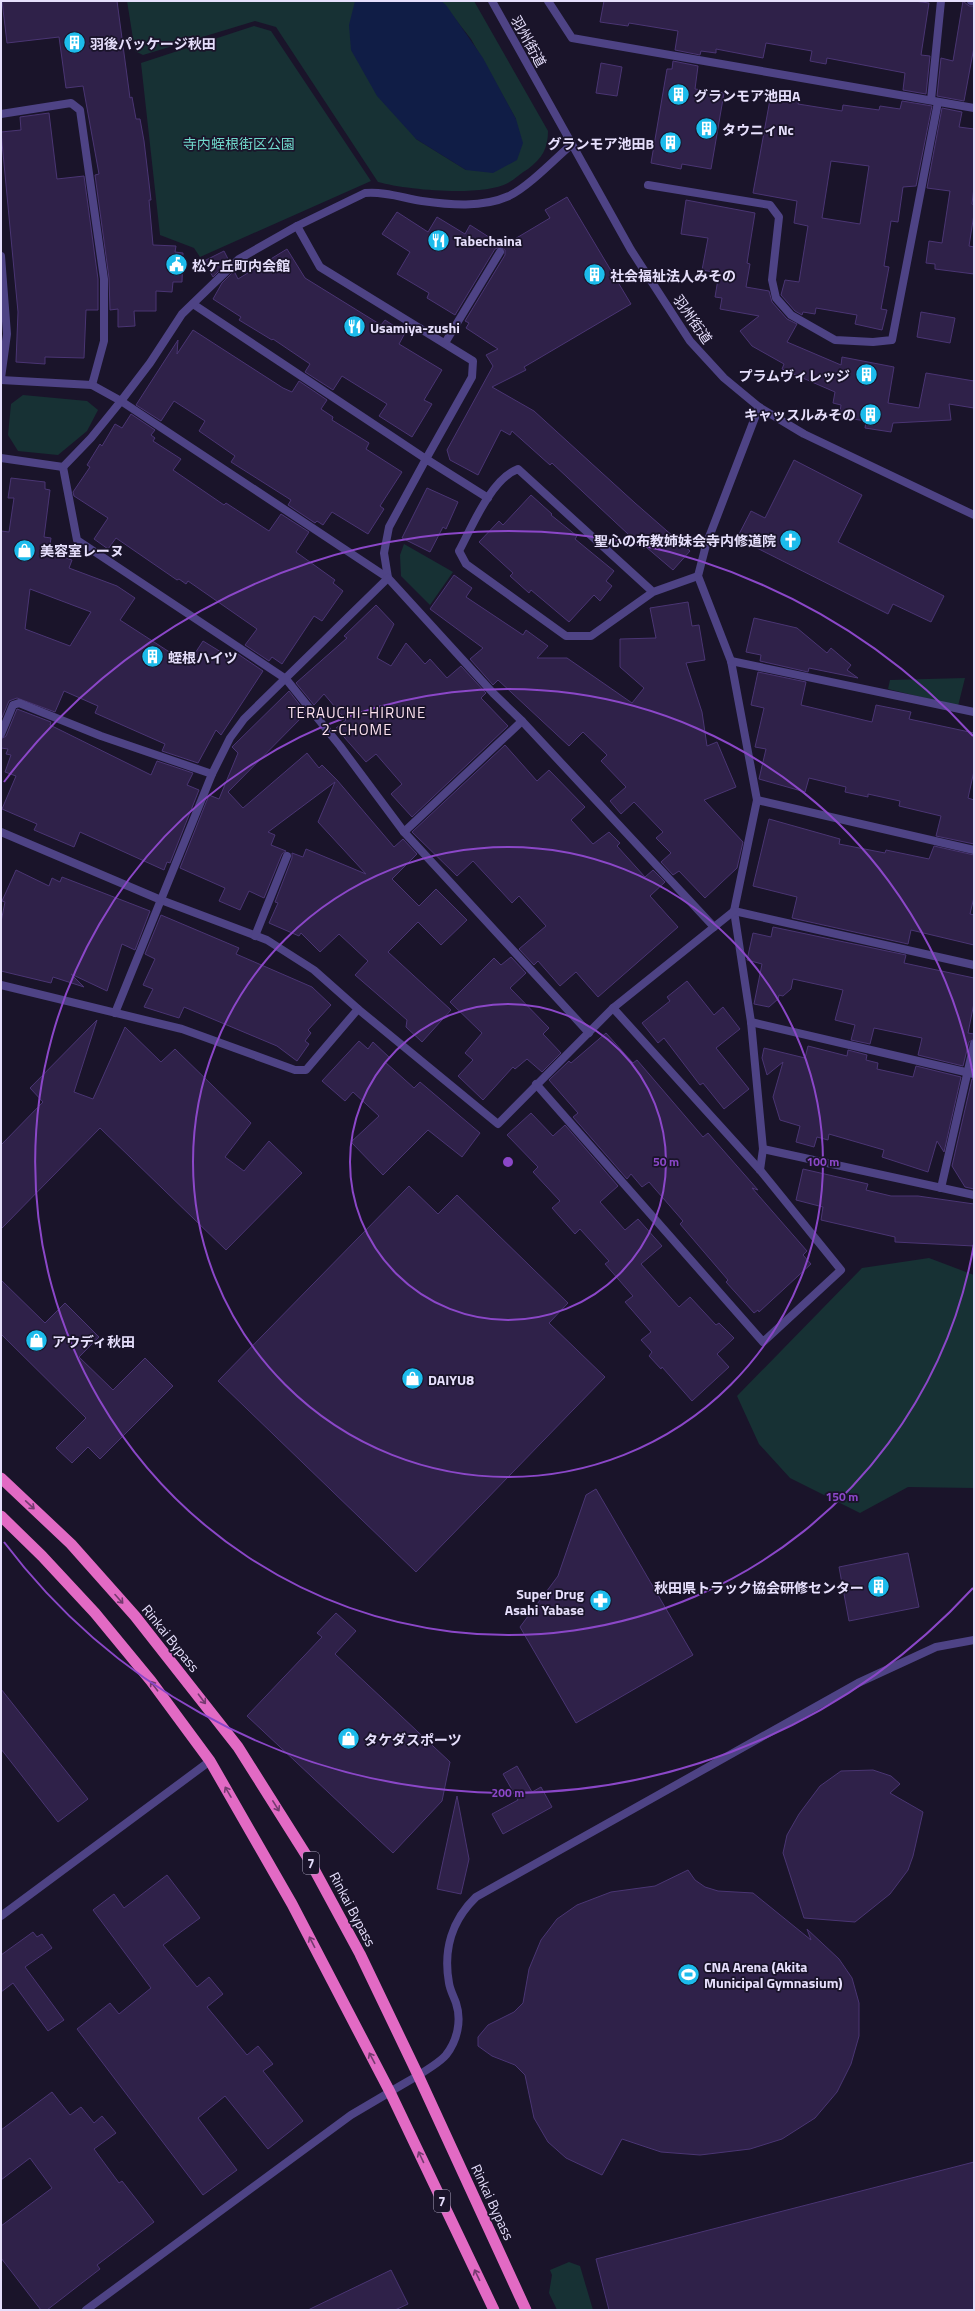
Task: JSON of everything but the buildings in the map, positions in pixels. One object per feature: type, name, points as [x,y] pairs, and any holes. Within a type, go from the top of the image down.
[{"type":"highway","name":"Rinkai Bypass","points":[[1,1478],[71,1544],[135,1616],[238,1747],[308,1858],[360,1954],[418,2075],[526,2310]]},
{"type":"highway","name":"7","points":[[1,1516],[42,1556],[95,1613],[151,1681],[210,1761],[292,1904],[390,2092],[494,2310]]},
{"type":"street","name":"羽州街道","points":[[492,1],[631,250],[690,341],[724,378],[759,407],[810,437],[974,514]]},
{"type":"street","points":[[548,1],[572,38],[974,108]]},
{"type":"street","points":[[648,185],[770,205],[779,217],[772,280],[776,298],[791,315],[836,340],[873,342],[892,340],[934,101],[940,1]]},
{"type":"street","points":[[1,114],[71,103],[80,110],[104,279],[104,341],[92,385]]},
{"type":"street","points":[[63,467],[92,438],[121,401],[150,363],[182,314],[239,259],[297,226],[365,193],[375,192],[407,199],[460,204],[483,203],[509,196],[572,144]]},
{"type":"street","points":[[297,226],[320,267],[474,361],[472,377],[389,527],[384,553],[388,578]]},
{"type":"street","points":[[445,344],[500,252]]},
{"type":"street","points":[[1,256],[7,334],[1,379],[92,385],[121,401],[388,578],[493,693],[522,721],[714,927]]},
{"type":"street","points":[[193,304],[426,459],[488,498]]},
{"type":"street","points":[[759,407],[706,545],[698,576],[730,661],[757,800],[734,911],[751,1022],[763,1149],[760,1170]]},
{"type":"street","points":[[1,458],[63,467]]},
{"type":"street","points":[[63,467],[77,540],[286,679],[340,746],[404,832],[589,1033]]},
{"type":"street","points":[[654,592],[518,469],[507,473],[488,498],[459,551],[466,564],[566,636],[591,636],[654,592],[698,576]]},
{"type":"street","points":[[115,1013],[212,774],[230,738],[244,719],[388,578]]},
{"type":"street","points":[[730,661],[974,712]]},
{"type":"street","points":[[1,734],[12,705],[20,704],[102,736],[212,774]]},
{"type":"street","points":[[404,832],[522,721]]},
{"type":"street","points":[[757,800],[974,850]]},
{"type":"street","points":[[1,832],[161,900],[267,940],[314,970],[358,1009],[498,1124],[613,1008],[734,911]]},
{"type":"street","points":[[255,936],[287,856]]},
{"type":"street","points":[[734,911],[974,965]]},
{"type":"street","points":[[1,985],[182,1029],[295,1070],[306,1070],[358,1009]]},
{"type":"street","points":[[536,1084],[763,1342],[841,1270],[760,1170],[613,1008]]},
{"type":"street","points":[[751,1022],[970,1074]]},
{"type":"street","points":[[941,1188],[970,1074],[974,1044]]},
{"type":"street","points":[[763,1149],[974,1196]]},
{"type":"street","points":[[86,2310],[351,2115],[418,2075],[445,2056],[456,2038],[459,2023],[457,2005],[449,1984],[447,1964],[449,1941],[464,1909],[476,1897],[858,1683],[936,1647],[974,1640]]},
{"type":"street","points":[[1,1916],[210,1761]]},
{"type":"green space","points":[[127,1],[355,1],[416,139],[466,170],[516,119],[471,39],[441,1],[474,1],[548,131],[547,143],[543,153],[528,169],[508,183],[496,187],[481,190],[444,191],[407,188],[378,182],[276,27],[255,21],[143,55],[135,51]]},
{"type":"green space","name":"寺内蛭根街区公園","points":[[254,26],[271,31],[371,181],[200,257],[194,248],[160,235],[141,63]]},
{"type":"green space","points":[[23,395],[87,401],[98,410],[87,431],[58,455],[18,451],[8,435],[11,404]]},
{"type":"green space","points":[[404,544],[453,572],[430,605],[401,576],[400,555]]},
{"type":"green space","points":[[965,678],[958,706],[888,689],[890,680]]},
{"type":"green space","points":[[929,1258],[974,1275],[974,1488],[908,1487],[860,1513],[790,1478],[759,1444],[737,1396],[862,1268]]},
{"type":"green space","points":[[569,2262],[580,2266],[593,2310],[557,2310],[549,2293],[552,2275],[550,2270]]},
{"type":"water","points":[[355,1],[441,1],[446,5],[483,58],[516,119],[523,143],[517,160],[493,173],[466,170],[416,139],[377,96],[351,50],[349,25]]},
{"type":"place","name":"羽後パッケージ秋田","points":[[75,43]]},
{"type":"place","name":"グランモア池田A","points":[[678,95]]},
{"type":"place","name":"タウニィNc","points":[[706,129]]},
{"type":"place","name":"グランモア池田B","points":[[670,143]]},
{"type":"place","name":"Tabechaina","points":[[439,240]]},
{"type":"place","name":"松ケ丘町内会館","points":[[176,265]]},
{"type":"place","name":"社会福祉法人みその","points":[[594,275]]},
{"type":"place","name":"Usamiya-zushi","points":[[354,327]]},
{"type":"place","name":"プラムヴィレッジ","points":[[866,375]]},
{"type":"place","name":"キャッスルみその","points":[[871,414]]},
{"type":"place","name":"聖心の布教姉妹会寺内修道院","points":[[791,540]]},
{"type":"place","name":"美容室レーヌ","points":[[25,550]]},
{"type":"place","name":"蛭根ハイツ","points":[[152,657]]},
{"type":"place","name":"アウディ秋田","points":[[36,1341]]},
{"type":"place","name":"DAIYU8","points":[[412,1379]]},
{"type":"place","name":"秋田県トラック協会研修センター","points":[[879,1587]]},
{"type":"place","name":"Super Drug Asahi Yabase","points":[[600,1601]]},
{"type":"place","name":"タケダスポーツ","points":[[349,1739]]},
{"type":"place","name":"CNA Arena (Akita Municipal Gymnasium)","points":[[689,1974]]},
{"type":"district","name":"TERAUCHI-HIRUNE 2-CHOME","points":[[357,720]]}]
